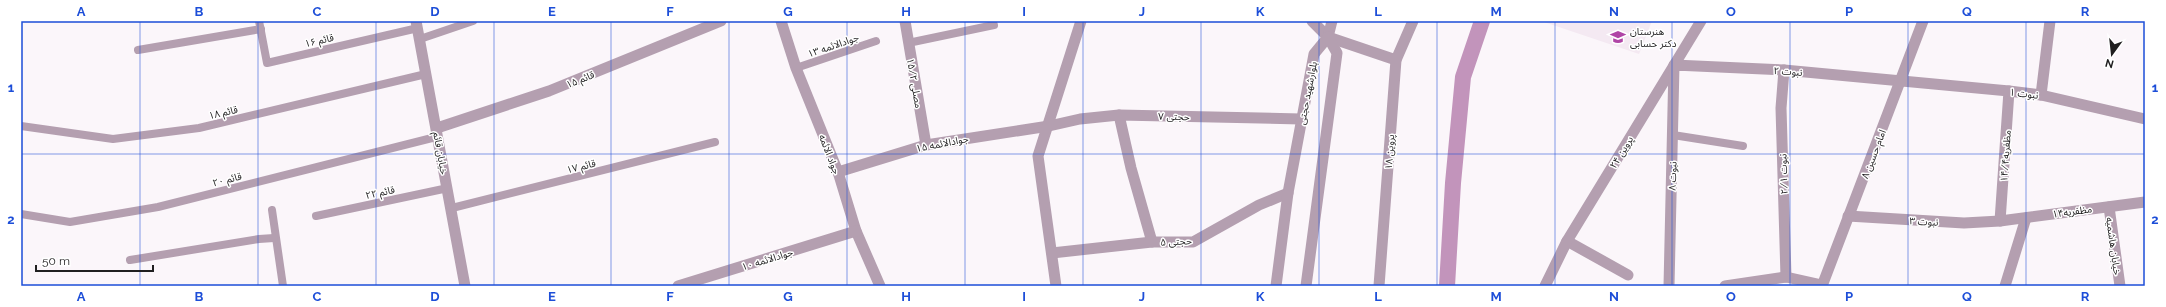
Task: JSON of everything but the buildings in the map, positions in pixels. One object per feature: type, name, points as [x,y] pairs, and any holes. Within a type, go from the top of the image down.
[{"type":"street","name":"قائم ۱۵","points":[[437,132],[549,91],[721,21]]},
{"type":"street","name":"جواد الائمه","points":[[781,21],[796,68],[838,172],[856,231],[880,286]]},
{"type":"street","name":"مصلی ۱۵/۲","points":[[905,21],[926,144]]},
{"type":"street","points":[[1056,286],[1038,156],[1081,21]]},
{"type":"street","points":[[1306,286],[1337,53],[1328,37],[1312,21]]},
{"type":"street","points":[[1328,37],[1332,21]]},
{"type":"street","name":"پروین ۱۸","points":[[1379,286],[1396,60],[1412,21]]},
{"type":"street","name":"پروین ۲۴","points":[[1545,286],[1566,241],[1701,21]]},
{"type":"street","name":"امام حسین ۸","points":[[1822,286],[1923,21]]},
{"type":"street","points":[[2041,94],[2050,21]]},
{"type":"street","name":"خیابان قائم","points":[[418,29],[452,208],[465,286]]},
{"type":"street","points":[[1328,37],[1396,60]]},
{"type":"street","name":"بلوارشهید حجتی","points":[[1276,286],[1288,193],[1314,54],[1328,37]]},
{"type":"street","name":"نبوت ۲","points":[[1674,65],[1784,70],[1901,81]]},
{"type":"street","name":"نبوت ۸","points":[[1669,286],[1674,65]]},
{"type":"street","name":"نبوت ۲/۱","points":[[1784,70],[1781,108],[1786,277]]},
{"type":"street","name":"نبوت ۱","points":[[1901,81],[2041,94],[2145,120]]},
{"type":"street","name":"مظفریه۱۴/۴","points":[[2000,221],[2010,91]]},
{"type":"street","points":[[1119,115],[1131,168],[1152,242]]},
{"type":"street","name":"حجتی ۷","points":[[1048,126],[1080,119],[1119,115],[1301,119]]},
{"type":"street","name":"جوادالائمه ۱۵","points":[[838,172],[926,144],[1048,126]]},
{"type":"street","name":"حجتی ۵","points":[[1052,253],[1152,242],[1193,242],[1259,205],[1288,193]]},
{"type":"street","name":"مظفریه۱۴","points":[[2000,221],[2145,202]]},
{"type":"street","name":"خیابان هاشمیه","points":[[2109,207],[2120,286]]},
{"type":"street","name":"نبوت ۳","points":[[1848,216],[1964,223],[2000,221]]},
{"type":"street","points":[[2006,286],[2026,218]]},
{"type":"street","name":"جوادالائمه ۱۰","points":[[678,286],[856,231]]},
{"type":"street","points":[[1566,241],[1628,275]]},
{"type":"street","points":[[1725,286],[1786,277],[1822,286]]},
{"type":"lane","points":[[418,29],[473,21]]},
{"type":"lane","points":[[138,50],[260,25]]},
{"type":"lane","name":"قائم ۱۶","points":[[260,25],[267,63],[418,29]]},
{"type":"lane","points":[[908,43],[994,25]]},
{"type":"lane","name":"جوادالائمه ۱۳","points":[[796,68],[876,41]]},
{"type":"lane","name":"قائم ۱۸","points":[[21,126],[113,138],[199,128],[426,74]]},
{"type":"lane","name":"قائم ۲۰","points":[[21,214],[70,222],[158,207],[437,132]]},
{"type":"lane","points":[[1673,135],[1743,146]]},
{"type":"lane","name":"قائم ۱۷","points":[[452,208],[715,142]]},
{"type":"lane","name":"قائم ۲۲","points":[[316,216],[448,188]]},
{"type":"lane","points":[[272,210],[274,238],[283,286]]},
{"type":"lane","points":[[130,260],[274,238]]},
{"type":"shaded area","name":"هنرستان دکتر حسابی","points":[[1541,21],[1652,21],[1639,54]]},
{"type":"waterway","points":[[1447,286],[1453,183],[1463,77],[1482,21]]},
{"type":"place","name":"هنرستان دکتر حسابی","points":[[1618,37]]}]
